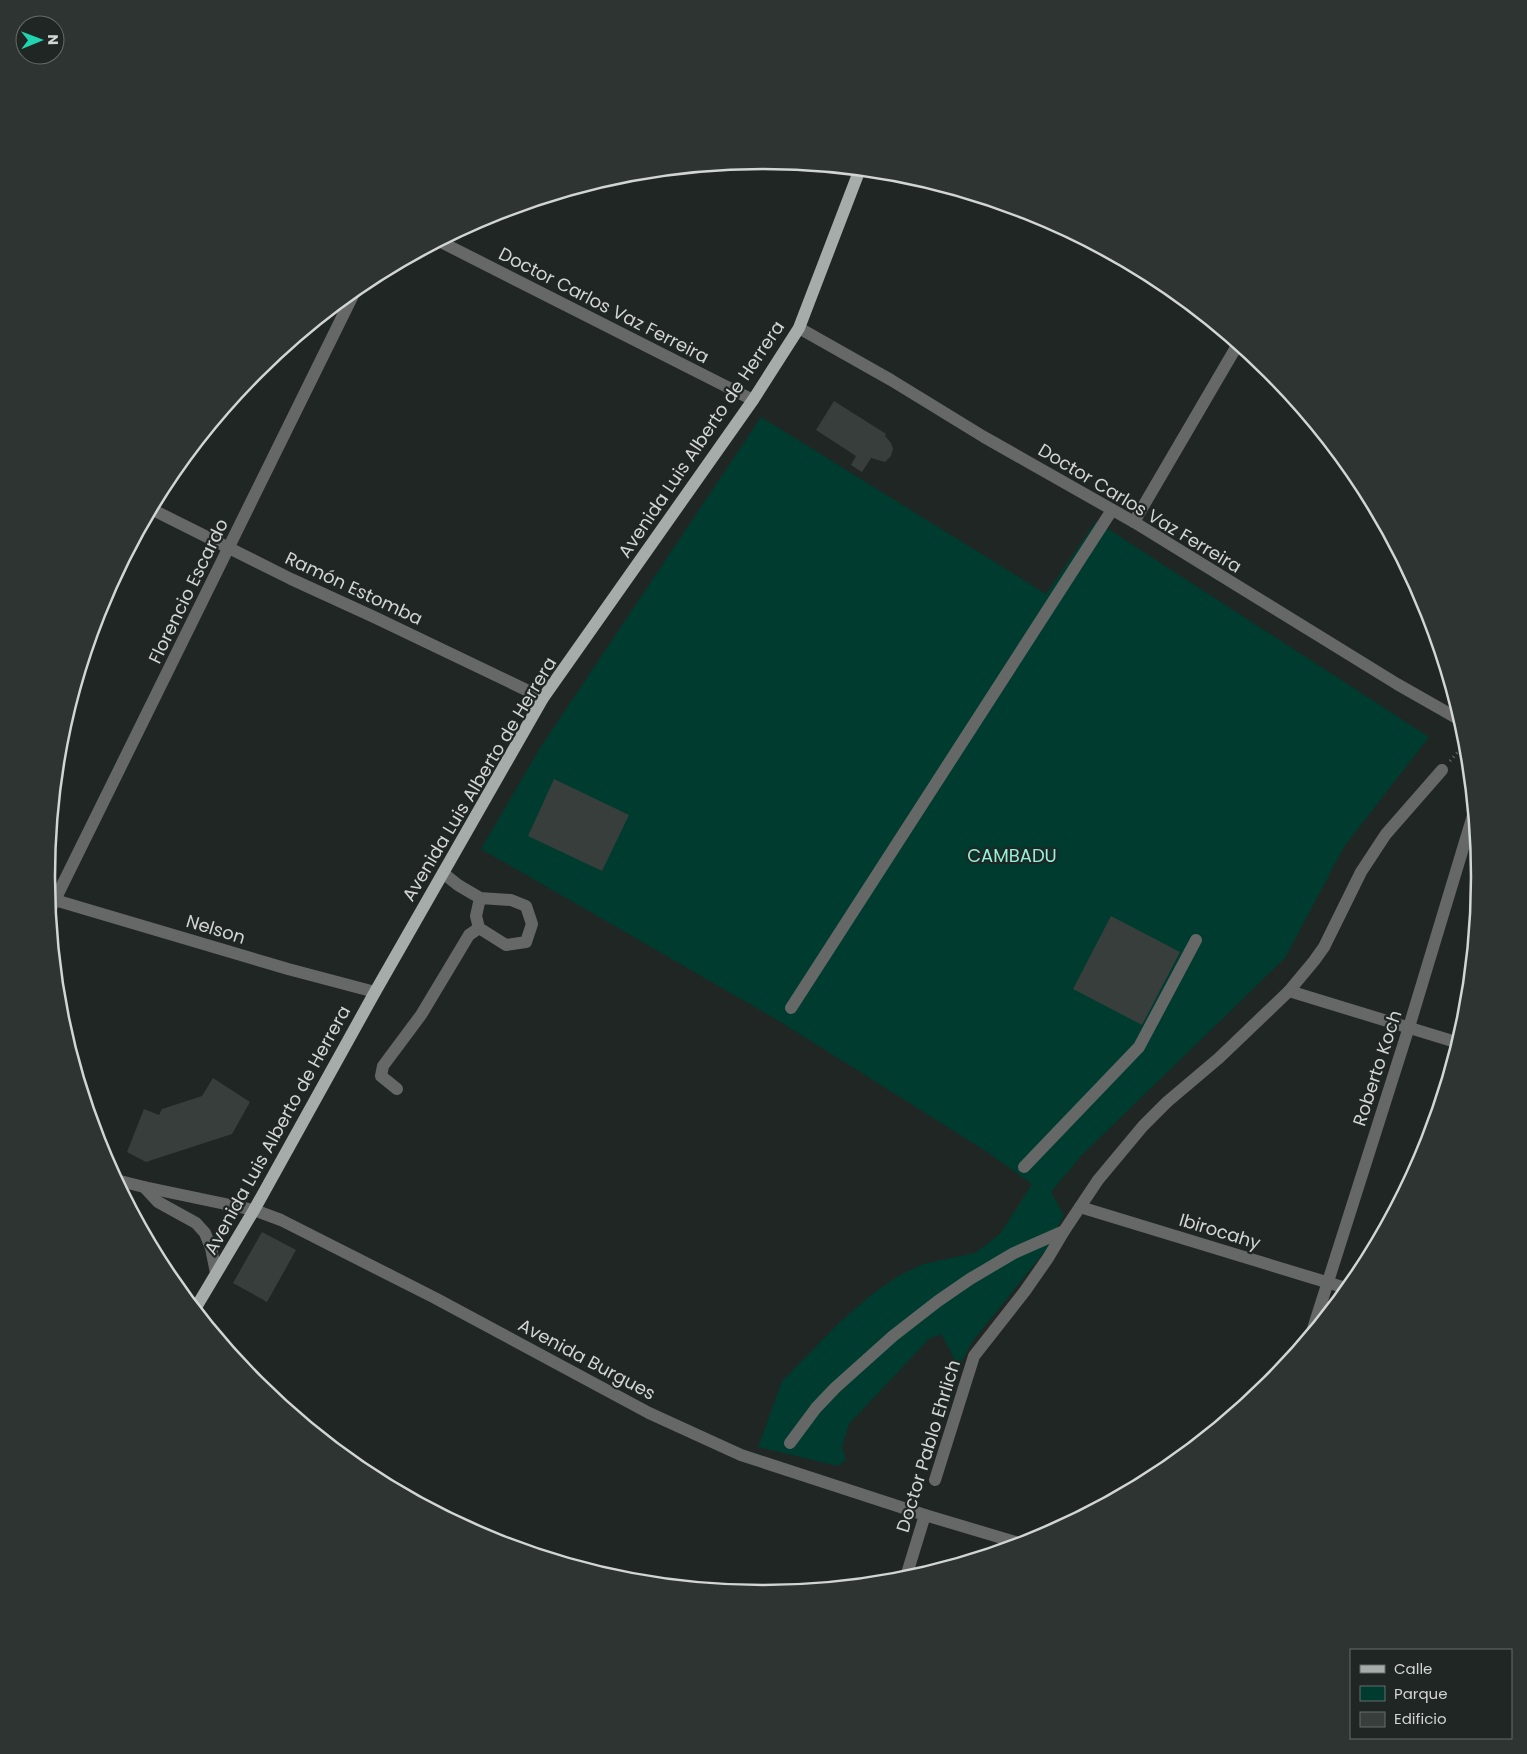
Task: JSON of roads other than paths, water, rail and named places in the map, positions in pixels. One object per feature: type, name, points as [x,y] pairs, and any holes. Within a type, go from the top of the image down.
[{"type":"main road","name":"Avenida Luis Alberto de Herrera","points":[[198,1304],[254,1210],[375,992],[543,698],[753,400],[799,328],[858,175]]},
{"type":"street","name":"Doctor Carlos Vaz Ferreira","points":[[446,244],[753,400]]},
{"type":"street","name":"Florencio Escardo","points":[[56,893],[349,303]]},
{"type":"street","name":"Doctor Carlos Vaz Ferreira","points":[[799,328],[891,380],[984,437],[1134,522],[1388,679],[1453,716]]},
{"type":"street","points":[[1134,522],[1235,348]]},
{"type":"street","points":[[791,1008],[1112,510]]},
{"type":"street","name":"Ramón Estomba","points":[[157,512],[291,579],[543,698]]},
{"type":"street","name":"Doctor Pablo Ehrlich","points":[[935,1480],[974,1356],[1025,1291],[1098,1180],[1143,1126],[1167,1102],[1220,1058],[1290,991],[1324,947],[1362,872],[1386,834],[1442,770]]},
{"type":"street","name":"Roberto Koch","points":[[1316,1320],[1409,1027],[1470,827]]},
{"type":"street","points":[[443,873],[458,885],[480,898],[512,900],[526,906],[532,924],[526,942],[506,944],[478,928]]},
{"type":"street","points":[[478,928],[476,916],[480,898]]},
{"type":"street","name":"Nelson","points":[[56,903],[375,992]]},
{"type":"street","points":[[397,1089],[381,1076],[383,1066],[421,1015],[469,935],[478,928]]},
{"type":"street","points":[[1024,1167],[1139,1047],[1196,940]]},
{"type":"street","points":[[1290,991],[1452,1041]]},
{"type":"street","name":"Avenida Burgues","points":[[124,1182],[254,1210],[281,1220],[444,1302],[649,1413],[741,1456],[1011,1541]]},
{"type":"street","name":"Avenida Burgues","points":[[144,1187],[158,1202],[196,1223],[208,1241],[216,1273]]},
{"type":"street","name":"Ibirocahy","points":[[1080,1207],[1342,1286]]},
{"type":"street","points":[[790,1443],[816,1408],[835,1388],[894,1336],[938,1301],[970,1278],[1014,1253],[1064,1231]]},
{"type":"street","name":"Doctor Pablo Ehrlich","points":[[908,1571],[925,1515]]},
{"type":"park label","name":"CAMBADU","points":[[1012,855]]}]
